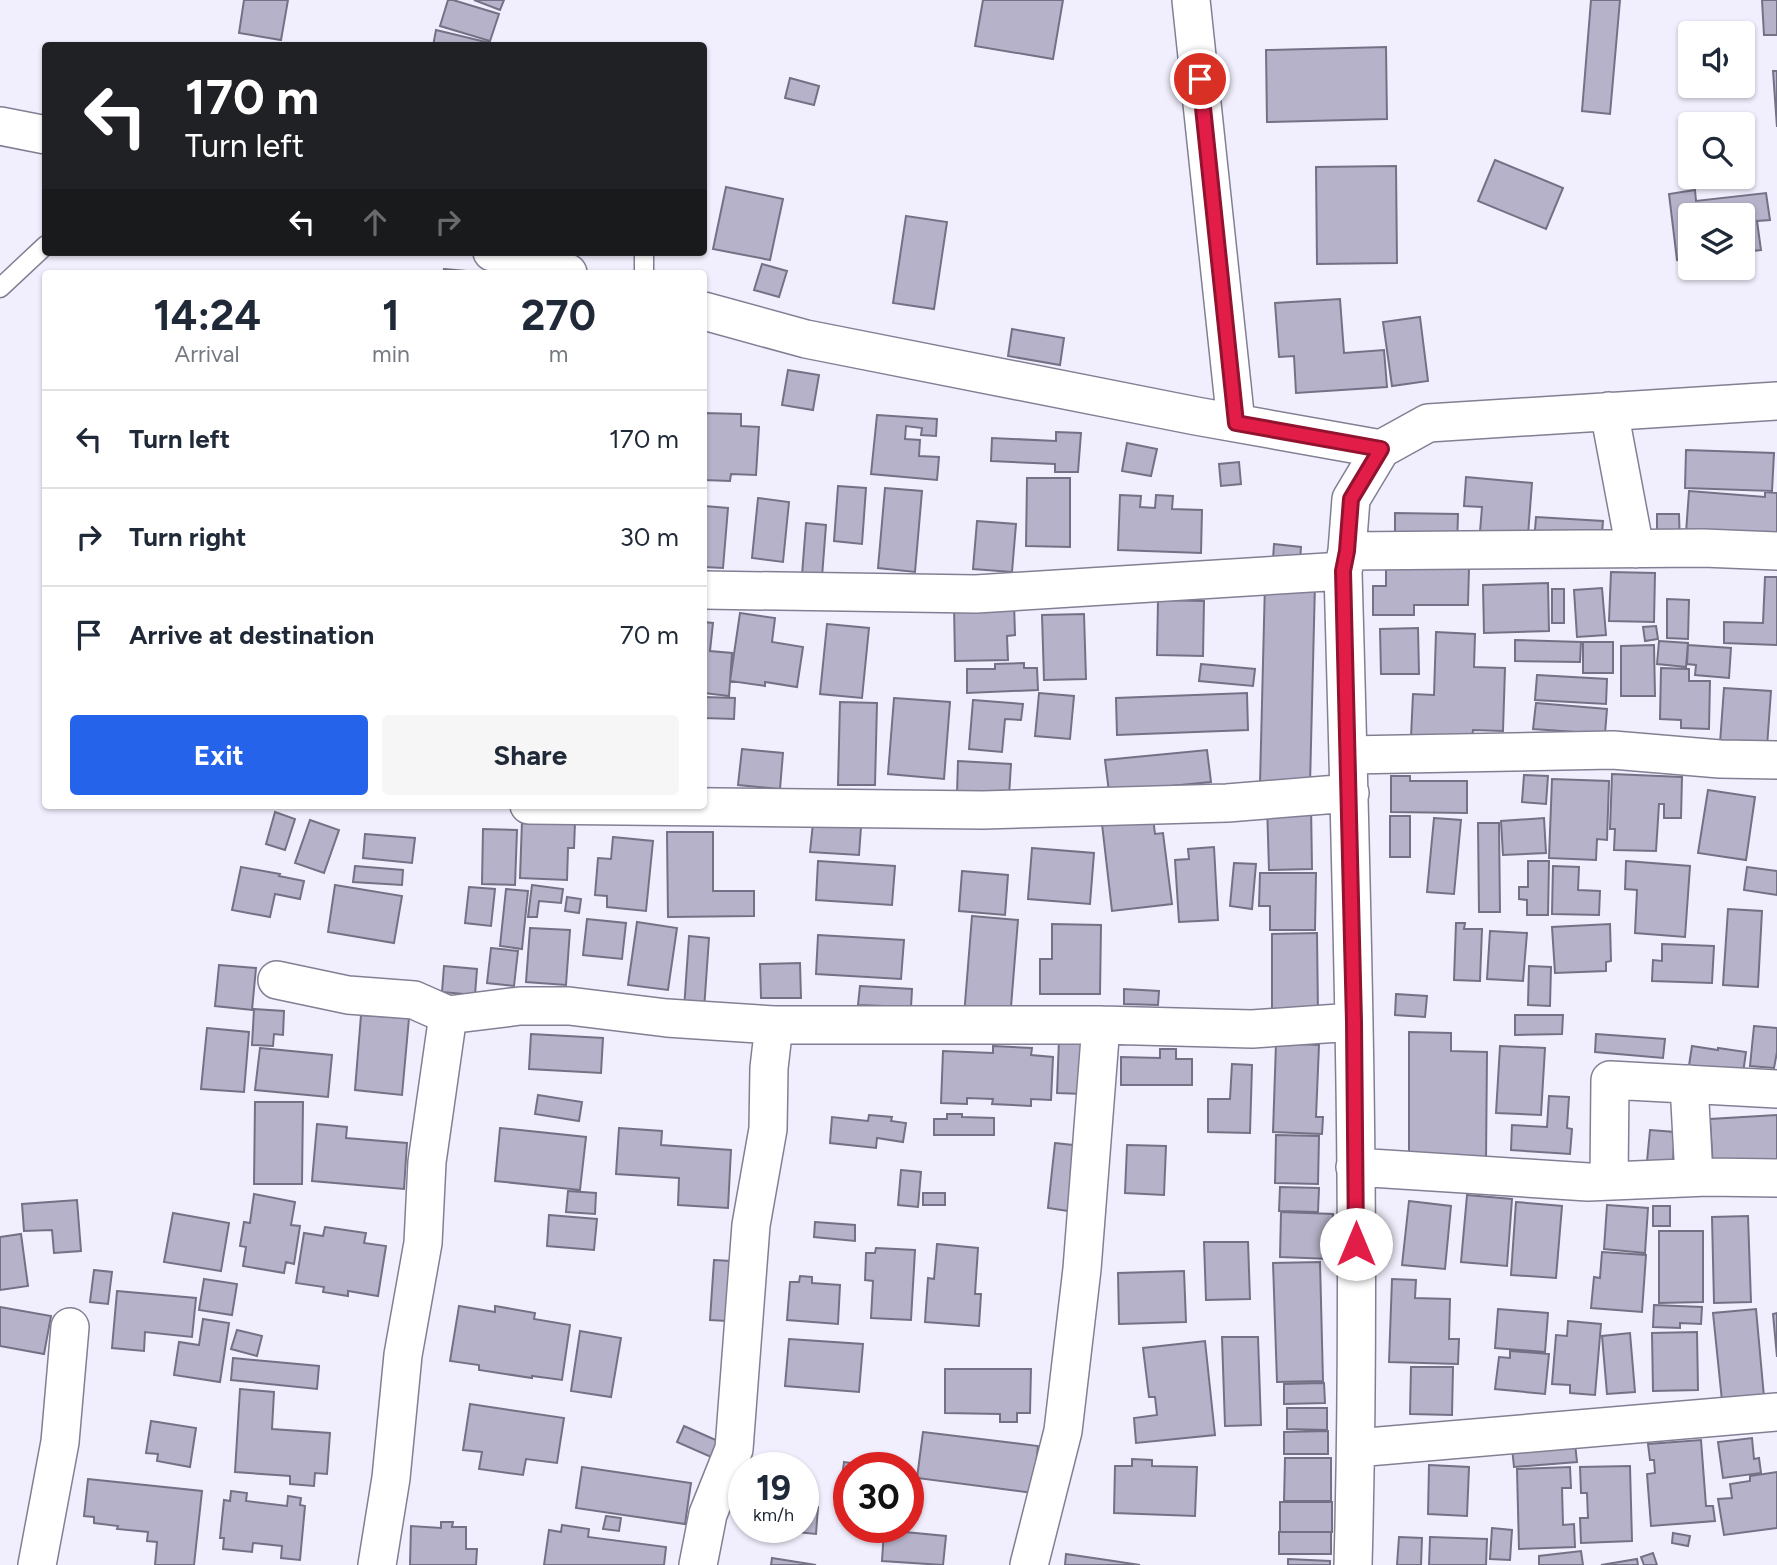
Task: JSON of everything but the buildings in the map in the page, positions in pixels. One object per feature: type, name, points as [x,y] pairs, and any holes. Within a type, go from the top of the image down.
[{"type":"street","points":[[1191,0],[1236,423]]},
{"type":"street","points":[[0,126],[42,134]]},
{"type":"street","points":[[506,256],[557,270]]},
{"type":"street","points":[[707,312],[806,339],[1381,449]]},
{"type":"street","points":[[1353,1565],[1356,1448],[1354,1022],[1345,561],[1351,499],[1381,449],[1428,423],[1777,401]]},
{"type":"street","points":[[1609,411],[1635,549]]},
{"type":"street","points":[[707,590],[976,594],[1345,561],[1635,549],[1777,551]]},
{"type":"street","points":[[1348,755],[1613,750],[1720,759],[1777,760]]},
{"type":"street","points":[[707,807],[983,810],[1227,803],[1350,793]]},
{"type":"street","points":[[277,980],[348,995],[414,1000],[448,1014],[520,1006],[569,1006],[667,1018],[775,1025],[1101,1025],[1252,1029],[1354,1022]]},
{"type":"street","points":[[377,1565],[391,1478],[403,1355],[423,1242],[427,1162],[448,1014]]},
{"type":"street","points":[[698,1565],[708,1514],[734,1450],[751,1225],[768,1129],[769,1068],[775,1025]]},
{"type":"street","points":[[1029,1565],[1063,1431],[1082,1269],[1101,1025]]},
{"type":"street","points":[[1609,1181],[1611,1080],[1777,1089]]},
{"type":"street","points":[[1689,1084],[1694,1177]]},
{"type":"street","points":[[1355,1167],[1588,1182],[1694,1177],[1777,1178]]},
{"type":"street","points":[[37,1565],[60,1442],[70,1328]]},
{"type":"street","points":[[1356,1448],[1777,1412]]},
{"type":"lane","points":[[0,288],[42,249]]},
{"type":"route","points":[[1200,79],[1236,423],[1381,449],[1351,499],[1343,571],[1350,793],[1356,1244]]}]
